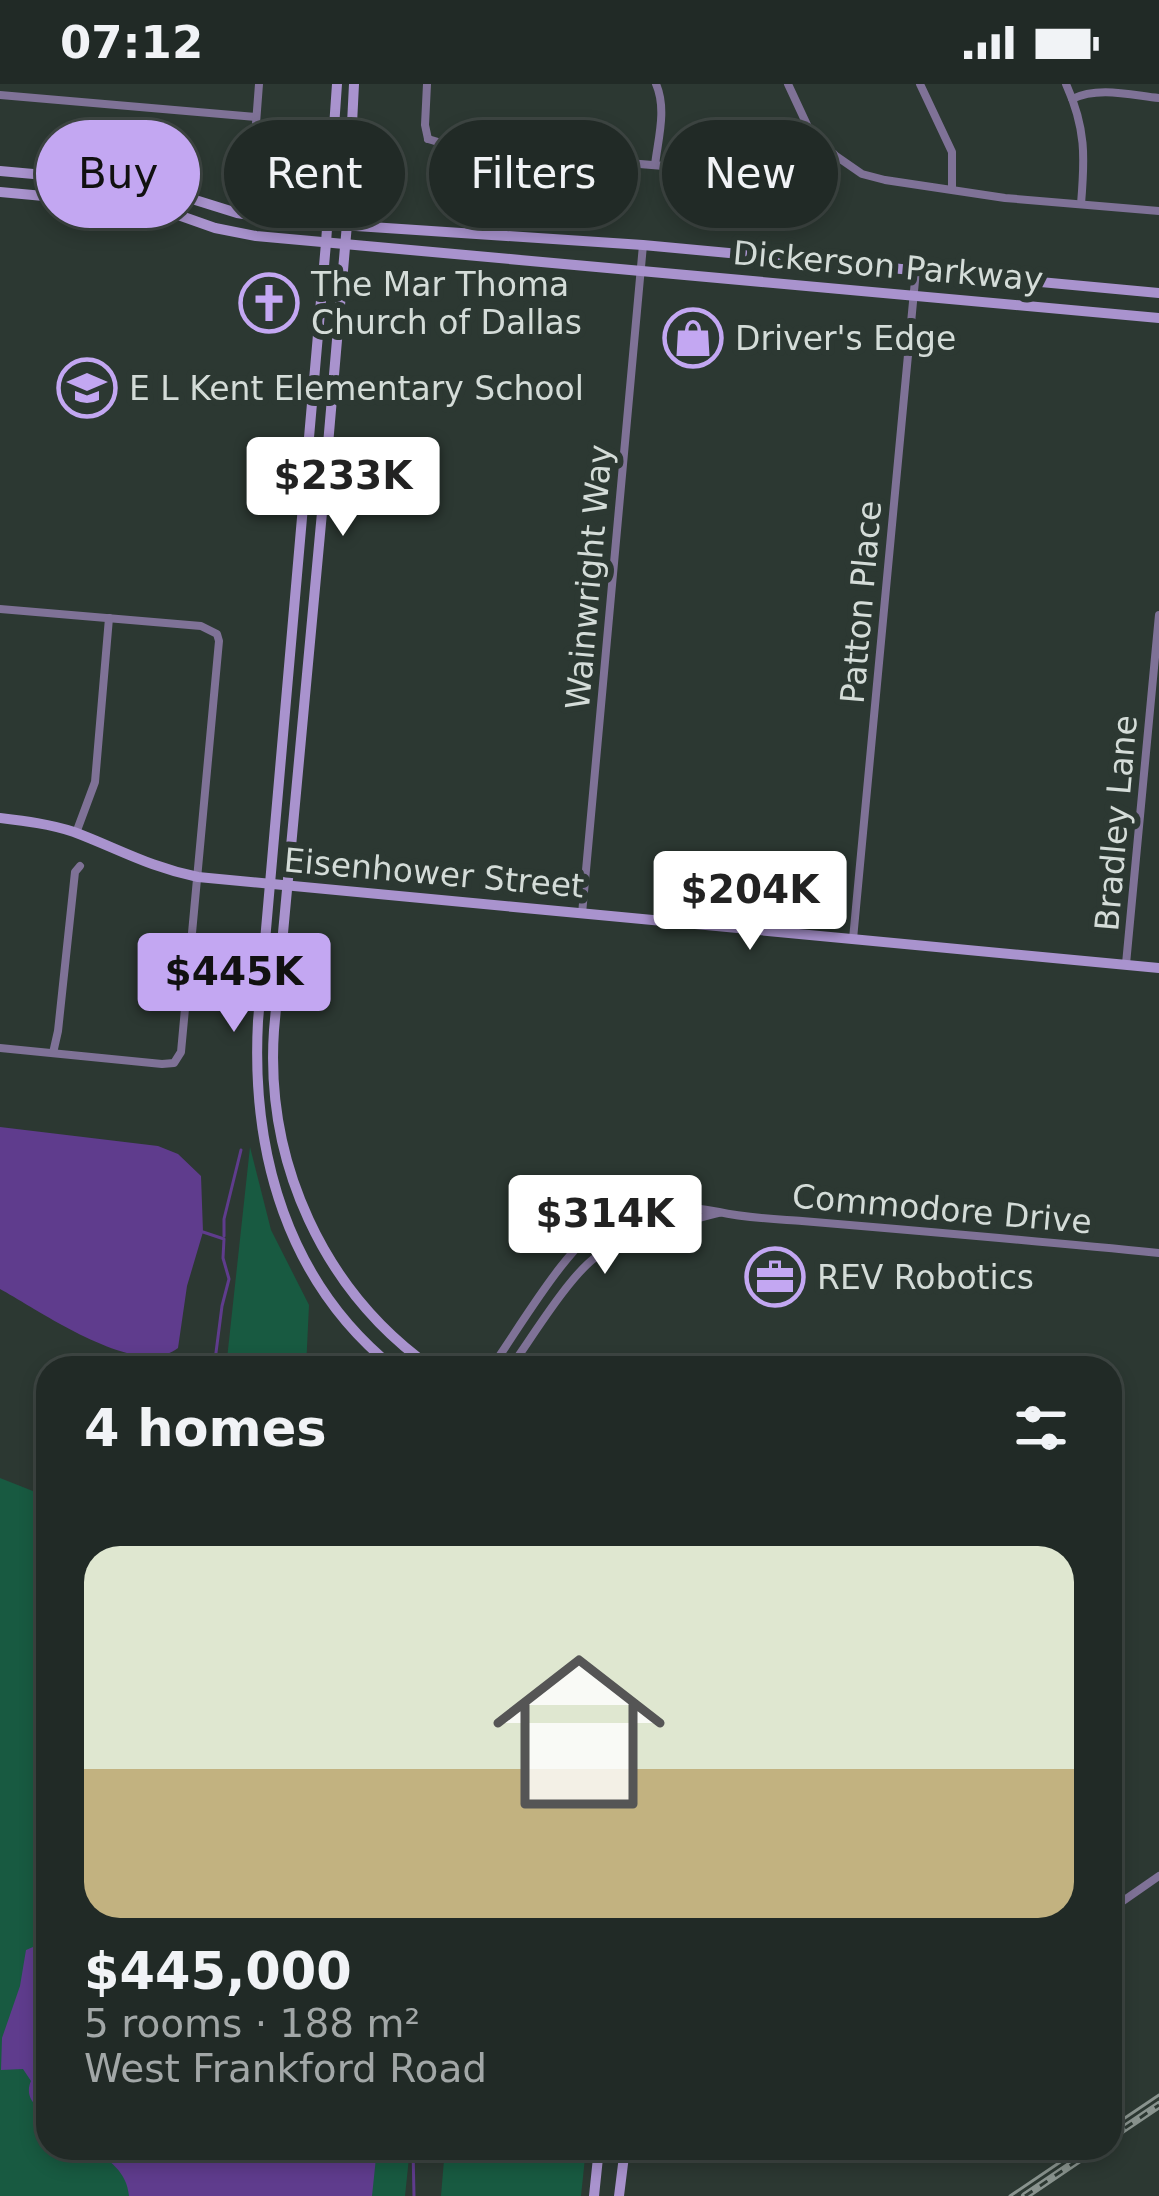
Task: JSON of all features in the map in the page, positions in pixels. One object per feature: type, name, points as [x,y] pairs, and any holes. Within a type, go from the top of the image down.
[{"type":"main road","points":[[334,120],[337,84]]},
{"type":"main road","points":[[352,120],[354,84]]},
{"type":"main road","name":"Dickerson Parkway","points":[[0,171],[144,184],[224,209]]},
{"type":"main road","name":"Dickerson Parkway","points":[[0,192],[130,204],[164,210],[224,231],[326,243],[1159,318]]},
{"type":"main road","points":[[327,228],[269,884],[256,1056],[258,1111],[286,1224],[351,1327],[381,1356]]},
{"type":"main road","points":[[346,228],[272,1061],[273,1094],[283,1148],[315,1235],[355,1296],[417,1356]]},
{"type":"main road","name":"Dickerson Parkway","points":[[405,228],[643,244],[1159,293]]},
{"type":"main road","name":"Eisenhower Street","points":[[0,818],[51,825],[141,862],[198,877],[1159,968]]},
{"type":"main road","points":[[594,2196],[598,2160]]},
{"type":"main road","points":[[619,2196],[624,2160]]},
{"type":"street","points":[[256,120],[259,84]]},
{"type":"street","points":[[427,84],[428,139]]},
{"type":"street","points":[[655,165],[662,110],[656,84]]},
{"type":"street","points":[[788,84],[805,120]]},
{"type":"street","points":[[920,84],[952,152],[952,188]]},
{"type":"street","points":[[1066,84],[1080,120],[1084,150],[1081,204]]},
{"type":"street","points":[[1072,99],[1097,92],[1159,98]]},
{"type":"street","points":[[0,95],[256,117]]},
{"type":"street","points":[[416,150],[428,139]]},
{"type":"street","points":[[428,139],[481,151],[662,166]]},
{"type":"street","points":[[838,157],[862,174],[885,180],[1005,198],[1159,211]]},
{"type":"street","name":"Wainwright Way","points":[[582,914],[643,244]]},
{"type":"street","name":"Patton Place","points":[[854,939],[916,270]]},
{"type":"street","points":[[0,609],[201,626],[217,634],[219,641],[181,1052],[174,1063],[162,1064],[0,1048]]},
{"type":"street","name":"Bradley Lane","points":[[1126,964],[1159,615]]},
{"type":"street","points":[[76,833],[95,782],[109,618]]},
{"type":"street","points":[[53,1053],[75,872],[80,866]]},
{"type":"street","points":[[657,1207],[662,1228]]},
{"type":"street","name":"Commodore Drive","points":[[499,1356],[577,1246],[596,1228],[615,1216],[657,1207],[1159,1253]]},
{"type":"street","name":"Commodore Drive","points":[[520,1356],[592,1258],[662,1228],[720,1213]]},
{"type":"street","points":[[577,1246],[592,1258]]},
{"type":"street","points":[[1122,1902],[1159,1876]]},
{"type":"green space","points":[[250,1147],[271,1230],[309,1305],[307,1356],[227,1356]]},
{"type":"green space","points":[[0,1478],[36,1492],[36,2160],[409,2160],[405,2196],[0,2196]]},
{"type":"green space","points":[[444,2160],[585,2160],[581,2196],[441,2196]]},
{"type":"shaded area","points":[[0,1127],[158,1146],[178,1154],[201,1176],[203,1232],[187,1286],[178,1348],[160,1356],[114,1349],[0,1289]]},
{"type":"shaded area","points":[[36,1948],[36,2105],[23,2069],[1,2070],[2,2038],[20,1986],[26,1950]]},
{"type":"shaded area","points":[[107,2160],[376,2160],[372,2196],[129,2196],[116,2167]]},
{"type":"waterway","points":[[224,1236],[241,1150]]},
{"type":"waterway","points":[[203,1232],[224,1239],[229,1279],[216,1356]]},
{"type":"waterway","points":[[413,2160],[414,2196]]},
{"type":"tram line","points":[[1122,2120],[1159,2095]]},
{"type":"tram line","points":[[1010,2196],[1063,2160]]},
{"type":"railway","points":[[1122,2130],[1159,2105]]},
{"type":"railway","points":[[1025,2196],[1078,2160]]},
{"type":"place","name":"The Mar Thoma Church of Dallas","points":[[269,303]]},
{"type":"place","name":"Driver's Edge","points":[[693,338]]},
{"type":"place","name":"E L Kent Elementary School","points":[[87,388]]},
{"type":"place","name":"REV Robotics","points":[[775,1277]]}]
